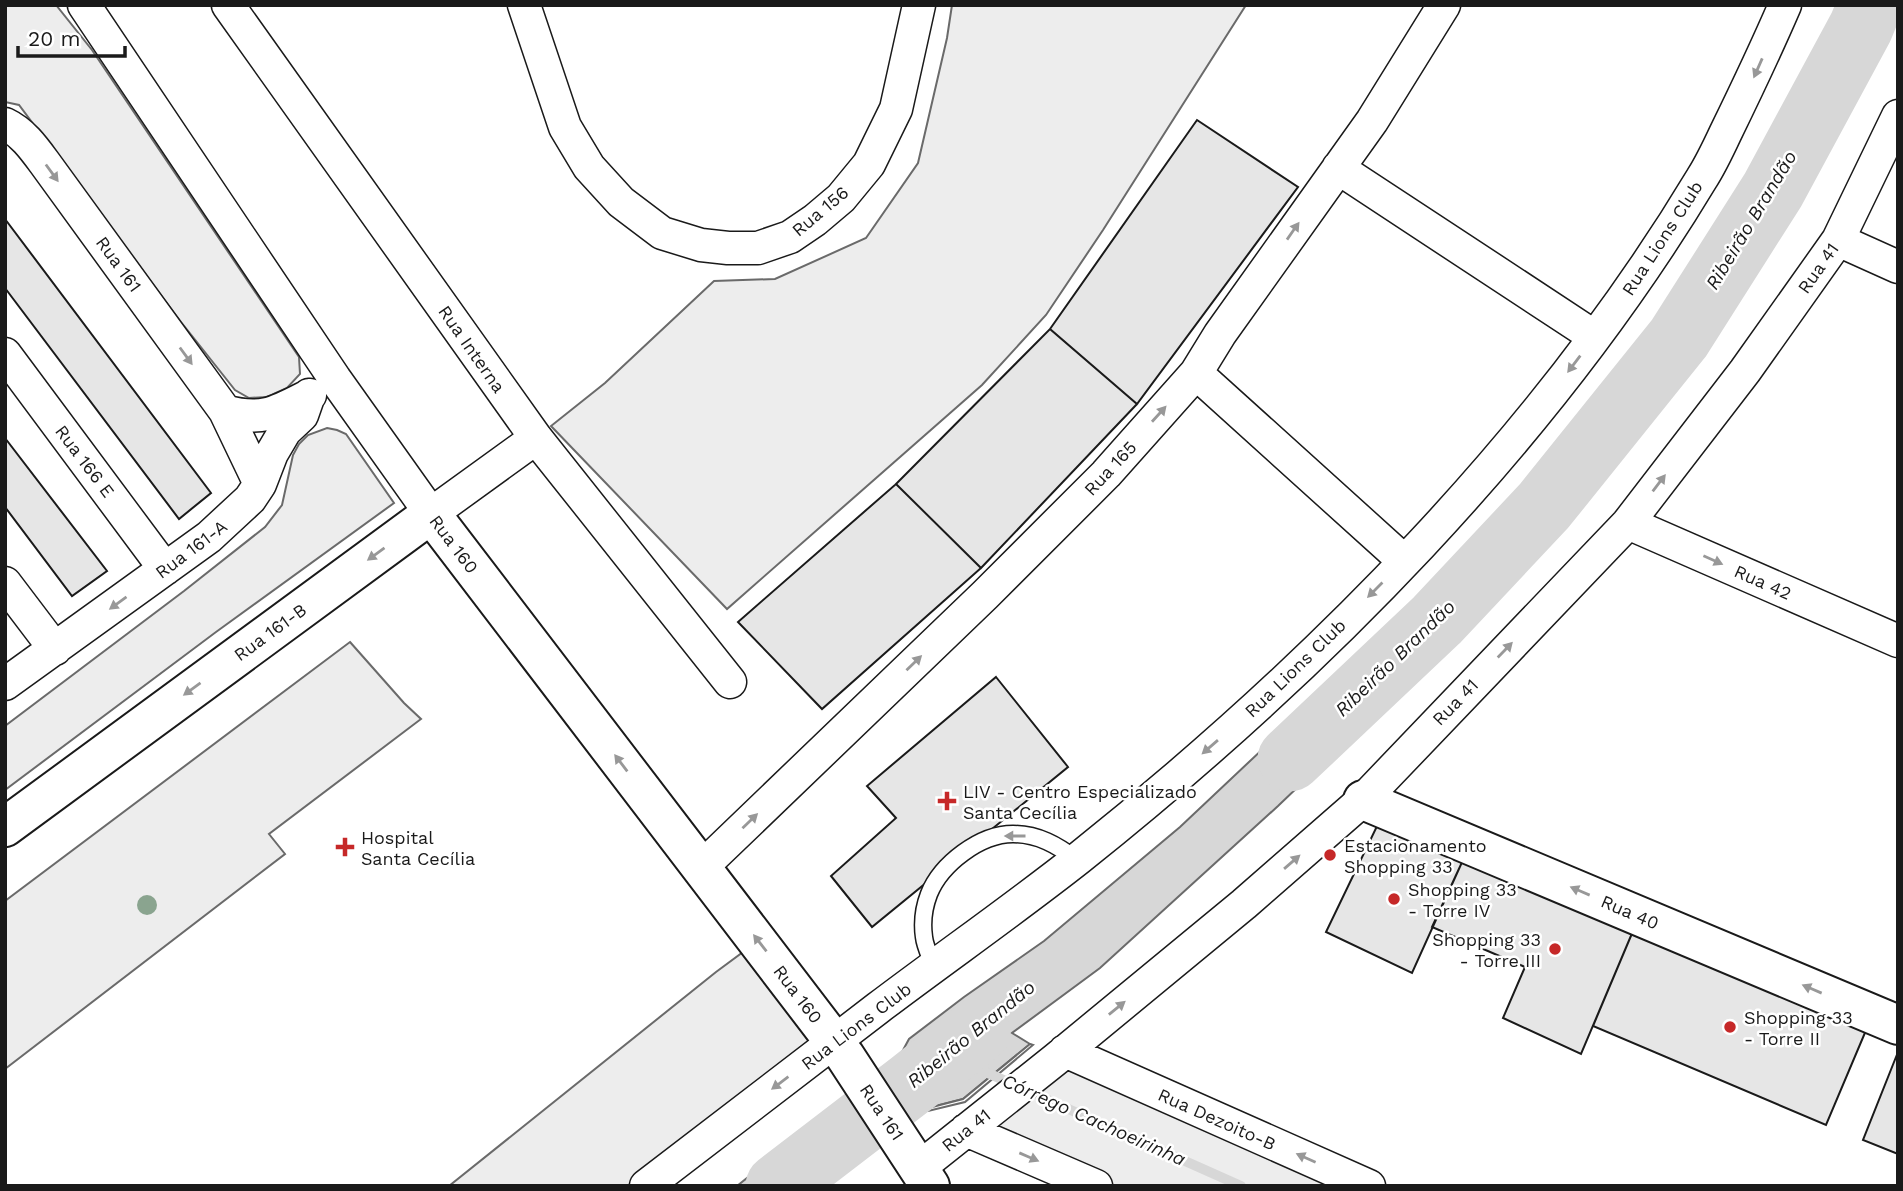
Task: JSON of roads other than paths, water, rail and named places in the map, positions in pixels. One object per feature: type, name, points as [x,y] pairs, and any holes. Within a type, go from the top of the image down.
[{"type":"street","name":"Rua Interna","points":[[228,5],[536,438],[730,682]]},
{"type":"street","name":"Rua 156","points":[[524,5],[565,127],[589,167],[621,202],[662,233],[701,246],[728,248],[758,248],[790,237],[841,198],[869,164],[897,109],[919,5]]},
{"type":"street","name":"Rua 165","points":[[701,868],[1098,483],[1196,373],[1220,334],[1372,121],[1444,5]]},
{"type":"street","name":"Rua Lions Club","points":[[646,1186],[840,1049],[934,967],[1077,860],[1257,705],[1319,648],[1404,561],[1486,473],[1563,379],[1627,293],[1704,176],[1786,5]]},
{"type":"street","name":"Rua 160","points":[[86,7],[335,379],[430,514],[840,1049]]},
{"type":"street","name":"Rua 41","points":[[917,1172],[966,1129],[1244,904],[1363,800],[1628,523],[1745,370],[1838,240],[1898,116]]},
{"type":"street","name":"Rua 161","points":[[5,124],[29,142],[225,411],[260,484]]},
{"type":"street","points":[[1338,168],[1595,337]]},
{"type":"street","points":[[1838,240],[1898,267]]},
{"type":"street","name":"Rua 166 E","points":[[5,354],[165,569]]},
{"type":"street","points":[[1196,373],[1404,561]]},
{"type":"street","name":"Rua 161-A","points":[[5,684],[230,519],[250,499],[260,484],[272,453],[285,431],[302,415],[309,395],[335,379]]},
{"type":"street","points":[[225,411],[244,416],[261,416],[280,410],[309,395]]},
{"type":"street","name":"Rua 161-B","points":[[5,827],[536,438]]},
{"type":"street","name":"Rua 42","points":[[1628,523],[1898,640]]},
{"type":"street","points":[[5,583],[55,649]]},
{"type":"street","name":"Rua 40","points":[[1363,800],[1898,1025]]},
{"type":"street","name":"Rua 161","points":[[840,1049],[917,1172]]},
{"type":"street","name":"Rua Dezoito-B","points":[[1060,1055],[1369,1186]]},
{"type":"street","points":[[966,1129],[1096,1186]]},
{"type":"lane","points":[[934,967],[924,939],[923,917],[929,895],[938,876],[970,848],[989,838],[1025,835],[1055,844],[1077,860]]},
{"type":"water","points":[[1337,679],[1373,715],[1278,806],[1100,968],[1012,1033],[1030,1044],[963,1099],[928,1108],[894,1067],[909,1039],[1044,941],[1180,827]]},
{"type":"water","points":[[837,1106],[868,1147],[818,1186],[737,1186]]},
{"type":"waterway","name":"Ribeirão Brandão","points":[[1290,759],[1437,620],[1544,506],[1679,338],[1773,190],[1861,27],[1870,5]]},
{"type":"waterway","name":"Ribeirão Brandão","points":[[778,1186],[978,1031]]},
{"type":"waterway","name":"Córrego Cachoeirinha","points":[[981,1070],[1241,1186]]},
{"type":"place","name":"LIV - Centro Especializado Santa Cecília","points":[[947,801]]},
{"type":"place","name":"Hospital Santa Cecília","points":[[345,847]]},
{"type":"place","name":"Estacionamento Shopping 33","points":[[1330,855]]},
{"type":"place","name":"Shopping 33 - Torre IV","points":[[1394,899]]},
{"type":"place","name":"Shopping 33 - Torre III","points":[[1555,949]]},
{"type":"place","name":"Shopping 33 - Torre II","points":[[1730,1027]]}]
